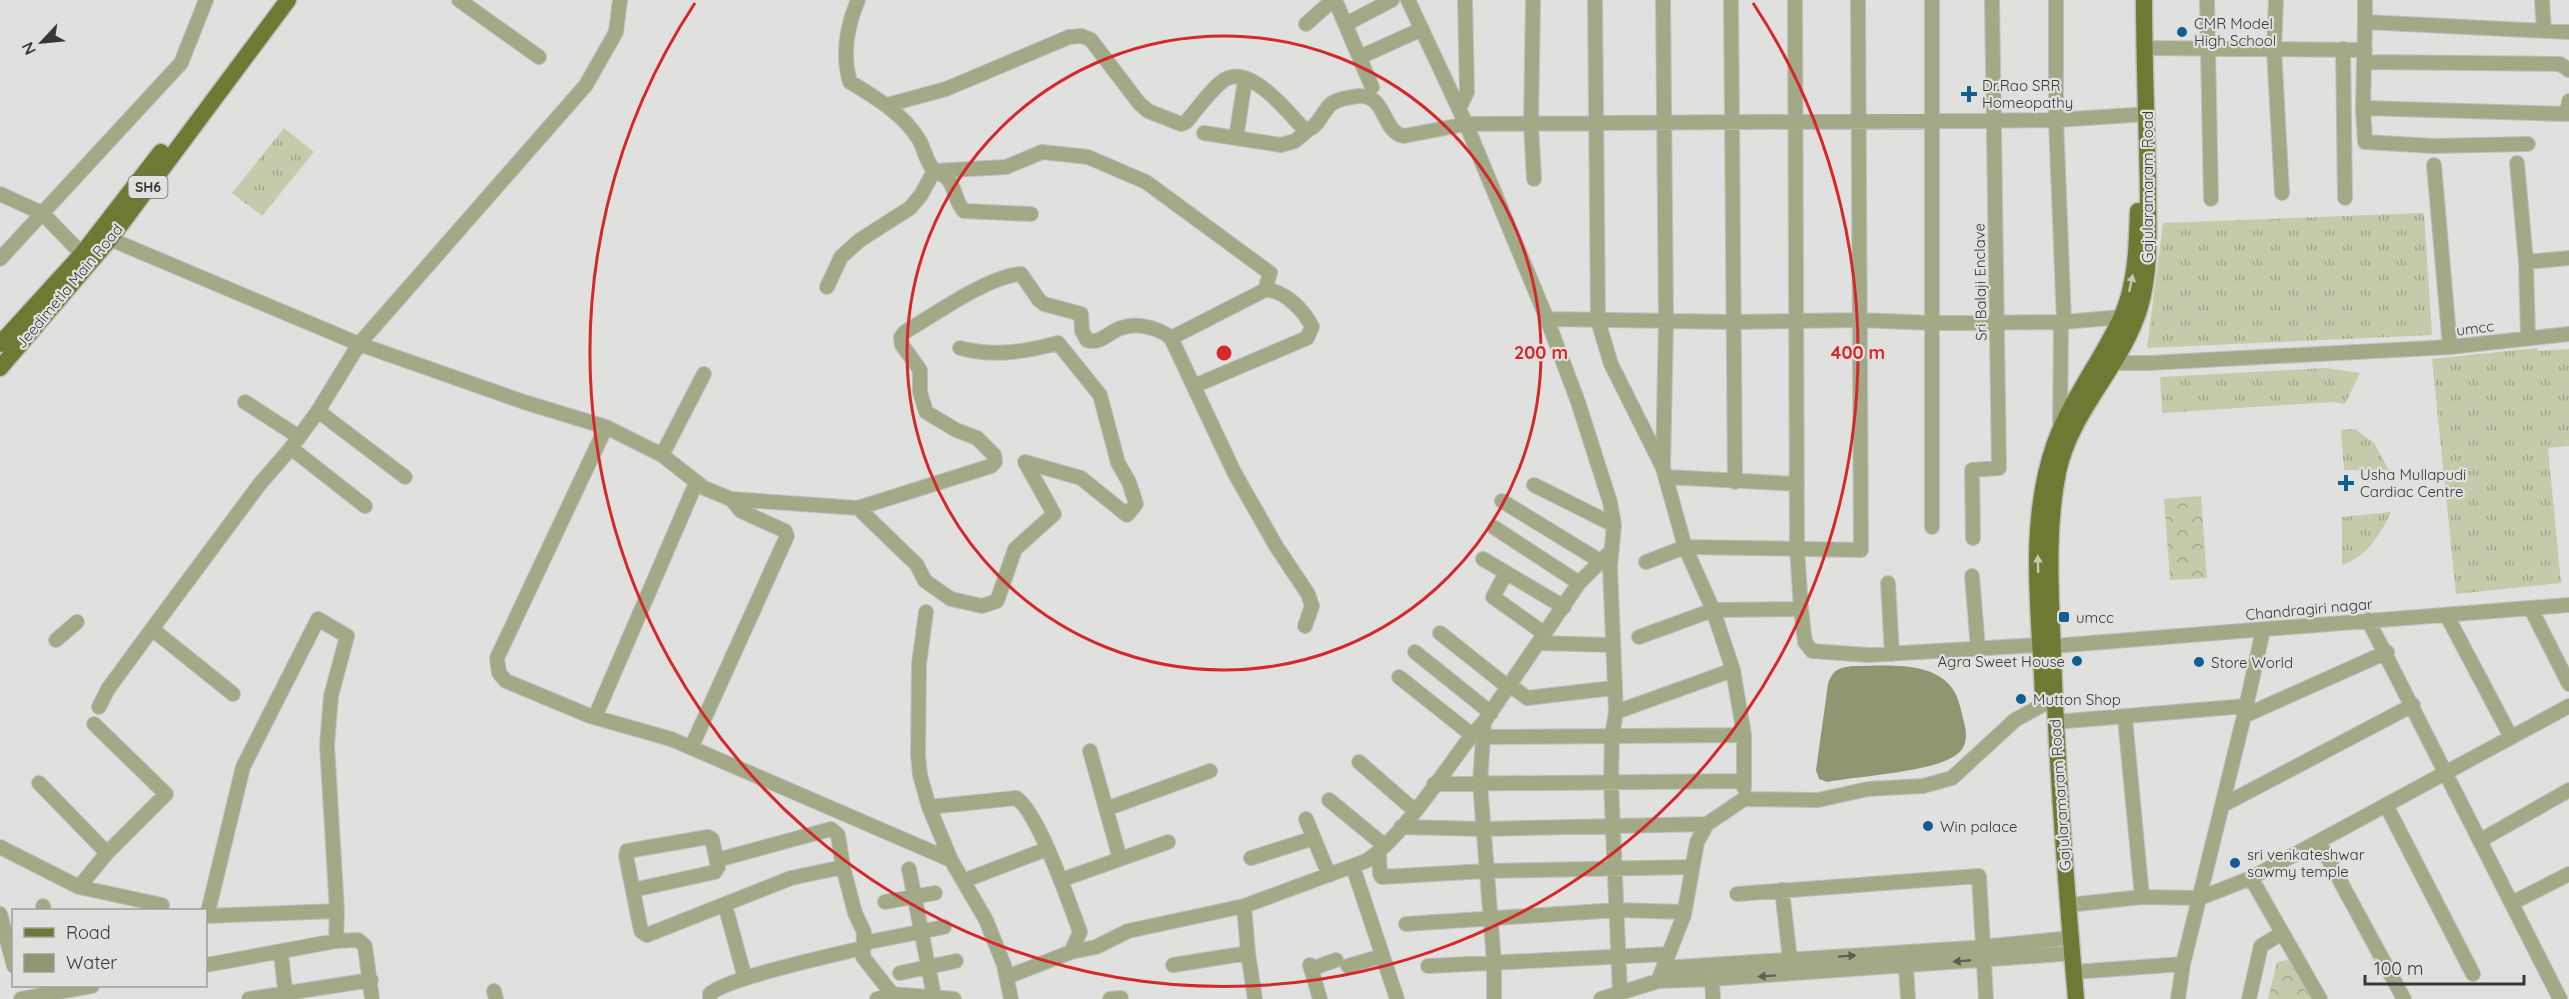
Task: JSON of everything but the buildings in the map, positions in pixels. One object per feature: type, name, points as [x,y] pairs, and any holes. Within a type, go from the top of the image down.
[{"type":"main road","name":"Jeedimetla Main Road","points":[[0,344],[82,254],[276,0]]},
{"type":"main road","name":"Jeedimetla Main Road","points":[[0,368],[110,239],[288,0]]},
{"type":"main road","name":"Gajularamaram Road","points":[[2076,999],[2055,722],[2037,539],[2049,466],[2060,431],[2140,307],[2146,277],[2149,235],[2136,0]]},
{"type":"main road","name":"Gajularamaram Road","points":[[2065,999],[2044,704],[2051,544],[2058,470],[2068,440],[2105,363],[2130,290],[2137,238],[2143,114],[2144,0]]},
{"type":"street","points":[[0,258],[181,63],[206,0]]},
{"type":"street","points":[[459,0],[538,57]]},
{"type":"street","points":[[99,707],[108,689],[152,629],[259,485],[295,443],[318,411],[359,345],[586,85],[616,32],[620,0]]},
{"type":"street","points":[[858,0],[848,28],[846,67],[850,82],[887,105],[909,125],[919,139],[934,171],[947,178],[964,211],[1031,213]]},
{"type":"street","points":[[1306,24],[1334,0],[1372,87]]},
{"type":"street","points":[[1346,24],[1392,0]]},
{"type":"street","points":[[1408,0],[1466,124],[1547,319],[1578,402],[1610,502],[1614,525],[1610,567],[1611,645],[1616,712],[1612,736],[1611,783],[1620,993]]},
{"type":"street","points":[[1459,110],[1467,92],[1465,0]]},
{"type":"street","points":[[1533,0],[1531,125],[1534,179]]},
{"type":"street","points":[[1595,0],[1594,123],[1598,321],[1611,364],[1664,473],[1685,547],[1713,610],[1733,670],[1743,735],[1744,799]]},
{"type":"street","points":[[1663,0],[1666,321],[1664,473]]},
{"type":"street","points":[[1731,0],[1736,482]]},
{"type":"street","points":[[1639,637],[1713,610],[1800,609],[1797,548],[1795,0]]},
{"type":"street","points":[[1646,562],[1685,547],[1861,550],[1858,0]]},
{"type":"street","points":[[1932,0],[1932,527]]},
{"type":"street","name":"Sri Balaji Enclave","points":[[1973,538],[1972,470],[1999,468],[1992,0]]},
{"type":"street","points":[[2056,0],[2056,120],[2063,322],[2060,431]]},
{"type":"street","points":[[2207,0],[2211,199]]},
{"type":"street","points":[[2276,0],[2274,49],[2282,193]]},
{"type":"street","points":[[2365,0],[2363,108],[2365,142],[2433,146],[2528,144]]},
{"type":"street","points":[[2542,0],[2544,31]]},
{"type":"street","points":[[2365,22],[2569,32]]},
{"type":"street","points":[[1360,57],[1422,29]]},
{"type":"street","points":[[887,105],[946,89],[1069,37],[1082,36],[1091,40],[1148,111],[1176,123],[1186,122],[1227,78],[1235,76],[1272,94],[1302,127],[1308,130]]},
{"type":"street","points":[[2145,48],[2343,49],[2365,56],[2560,64],[2569,70]]},
{"type":"street","points":[[2343,49],[2344,198]]},
{"type":"street","points":[[1236,138],[1245,80]]},
{"type":"street","points":[[1204,133],[1281,145],[1295,141],[1313,128],[1333,103],[1355,96],[1366,97],[1377,102],[1398,135],[1404,136],[1466,124],[2056,120],[2143,114]]},
{"type":"street","points":[[2363,108],[2567,114],[2569,101]]},
{"type":"street","points":[[934,171],[1006,167],[1042,152],[1088,157],[1146,182],[1213,228],[1270,273],[1265,290]]},
{"type":"street","points":[[2517,163],[2526,262],[2528,338]]},
{"type":"street","points":[[2434,165],[2450,347]]},
{"type":"street","points":[[827,287],[841,257],[860,240],[910,208],[921,195],[934,171]]},
{"type":"street","points":[[0,194],[42,213],[82,254]]},
{"type":"street","points":[[110,239],[359,345],[524,402],[606,427],[662,455],[704,488],[731,499],[858,508],[991,466],[995,462],[994,455],[977,438],[956,430],[927,412],[920,392],[920,370],[902,345],[901,337],[905,332],[963,297],[1021,274],[1044,304],[1081,314],[1082,331],[1087,340],[1098,341],[1126,327],[1150,328],[1162,331],[1171,338],[1234,472],[1276,546],[1308,594],[1312,606],[1305,626]]},
{"type":"street","points":[[2526,262],[2569,258]]},
{"type":"street","points":[[1171,338],[1265,290],[1281,293],[1309,320],[1312,327],[1308,338],[1194,386]]},
{"type":"street","points":[[1547,319],[1734,322],[1860,320],[1932,324],[1997,321],[2063,322],[2121,317]]},
{"type":"street","name":"umcc","points":[[2105,363],[2450,347],[2569,334]]},
{"type":"street","points":[[858,508],[917,565],[925,581],[951,600],[982,606],[997,601],[1015,549],[1054,514],[1025,462],[1081,478],[1127,515],[1136,504],[1129,482],[1118,463],[1100,395],[1058,344],[1019,353],[981,354],[960,348]]},
{"type":"street","points":[[662,455],[704,374]]},
{"type":"street","points":[[245,402],[365,506]]},
{"type":"street","points":[[318,411],[405,477]]},
{"type":"street","points":[[606,427],[497,658],[496,665],[499,673],[506,681],[595,717],[657,734],[951,860]]},
{"type":"street","points":[[1664,473],[1736,482],[1797,484]]},
{"type":"street","points":[[595,717],[696,483]]},
{"type":"street","points":[[1534,485],[1614,525]]},
{"type":"street","points":[[691,748],[787,536],[785,531],[741,511],[731,499]]},
{"type":"street","points":[[1502,501],[1600,561]]},
{"type":"street","points":[[1495,528],[1579,583]]},
{"type":"street","points":[[1006,977],[1071,952],[1096,947],[1128,931],[1244,906],[1353,867],[1382,849],[1434,784],[1478,736],[1488,717],[1579,583],[1612,550]]},
{"type":"street","points":[[1483,559],[1564,607]]},
{"type":"street","points":[[1506,573],[1493,597],[1542,639],[1611,645]]},
{"type":"street","points":[[1972,576],[1978,649]]},
{"type":"street","points":[[1888,583],[1892,654]]},
{"type":"street","name":"Chandragiri nagar","points":[[1800,609],[1805,642],[1812,651],[1868,655],[2263,630],[2569,605]]},
{"type":"street","points":[[2531,609],[2569,684]]},
{"type":"street","points":[[926,612],[919,664],[918,755],[920,775],[929,807],[951,860],[986,920],[1006,977],[1011,999]]},
{"type":"street","points":[[2447,616],[2511,737]]},
{"type":"street","points":[[207,912],[243,767],[318,619],[347,636],[331,696],[327,745],[337,911],[336,941]]},
{"type":"street","points":[[2368,620],[2387,652],[2560,999]]},
{"type":"street","points":[[56,640],[77,622]]},
{"type":"street","points":[[152,629],[233,694]]},
{"type":"street","points":[[2178,999],[2183,964],[2223,805],[2263,630]]},
{"type":"street","points":[[1440,633],[1527,698],[1613,688]]},
{"type":"street","points":[[1415,652],[1488,717]]},
{"type":"street","points":[[2055,722],[2245,711],[2387,652]]},
{"type":"street","points":[[1616,712],[1733,670]]},
{"type":"street","points":[[1399,677],[1478,736],[1743,735]]},
{"type":"street","points":[[1660,974],[1684,912],[1697,843],[1707,824],[1744,799],[1818,800],[1868,789],[1923,786],[1952,778],[2014,720],[2044,704]]},
{"type":"street","points":[[2223,805],[2413,705]]},
{"type":"street","points":[[2068,905],[2142,897],[2200,898],[2251,878],[2569,706]]},
{"type":"street","points":[[2125,718],[2142,897]]},
{"type":"street","points":[[79,887],[107,853],[166,794],[94,724]]},
{"type":"street","points":[[1478,736],[1494,962],[1494,999]]},
{"type":"street","points":[[1090,751],[1120,859]]},
{"type":"street","points":[[1359,762],[1414,810]]},
{"type":"street","points":[[1106,809],[1210,771]]},
{"type":"street","points":[[1434,784],[1744,781]]},
{"type":"street","points":[[39,783],[107,853]]},
{"type":"street","points":[[2481,840],[2569,790]]},
{"type":"street","points":[[929,807],[1016,798],[1025,804],[1061,880],[1080,932],[1071,952]]},
{"type":"street","points":[[1329,800],[1382,849]]},
{"type":"street","points":[[2386,805],[2473,974]]},
{"type":"street","points":[[1306,819],[1329,875]]},
{"type":"street","points":[[1401,827],[1483,829],[1707,824]]},
{"type":"street","points":[[717,860],[831,829],[838,836],[843,867],[855,913],[864,932],[864,959],[892,994]]},
{"type":"street","points":[[633,890],[715,872],[718,867],[713,841],[708,837],[627,851],[626,856],[641,931],[647,935],[791,878],[843,867]]},
{"type":"street","points":[[1251,858],[1314,838]]},
{"type":"street","points":[[1061,880],[1168,842]]},
{"type":"street","points":[[2319,842],[2404,999]]},
{"type":"street","points":[[0,848],[79,887],[162,905]]},
{"type":"street","points":[[963,881],[1047,849]]},
{"type":"street","points":[[1382,849],[1380,874],[1382,877],[1486,871],[1692,867]]},
{"type":"street","points":[[1353,867],[1393,998]]},
{"type":"street","points":[[909,869],[934,996]]},
{"type":"street","points":[[2512,903],[2569,874]]},
{"type":"street","points":[[1737,894],[1979,876],[1986,999]]},
{"type":"street","points":[[2251,878],[2320,999]]},
{"type":"street","points":[[1782,890],[1791,967]]},
{"type":"street","points":[[885,902],[935,892]]},
{"type":"street","points":[[725,905],[745,978]]},
{"type":"street","points":[[1244,906],[1255,999]]},
{"type":"street","points":[[1406,924],[1617,910],[1684,912]]},
{"type":"street","points":[[207,916],[337,911]]},
{"type":"street","points":[[0,914],[9,961]]},
{"type":"street","points":[[710,999],[714,990],[745,978],[921,931],[944,927]]},
{"type":"street","points":[[2249,999],[2261,946],[2282,933]]},
{"type":"street","points":[[207,965],[281,953],[336,941],[362,941],[371,980],[372,999]]},
{"type":"street","points":[[1601,999],[1620,993],[1660,974],[1791,967],[2061,946]]},
{"type":"street","points":[[281,953],[286,996]]},
{"type":"street","points":[[1173,965],[1248,953]]},
{"type":"street","points":[[1660,974],[1712,979],[1791,967],[1906,966],[1983,953]]},
{"type":"street","points":[[1428,966],[1669,954]]},
{"type":"street","points":[[1320,999],[1310,967],[1382,956]]},
{"type":"street","points":[[900,973],[956,961]]},
{"type":"street","points":[[2074,972],[2183,964]]},
{"type":"street","points":[[1906,966],[1908,999]]},
{"type":"street","points":[[1712,979],[1713,999]]},
{"type":"street","points":[[249,999],[286,996],[371,980]]},
{"type":"street","points":[[22,995],[84,987]]},
{"type":"street","points":[[876,999],[892,994],[954,999]]},
{"type":"green space","points":[[284,128],[314,152],[262,216],[232,193]]},
{"type":"green space","points":[[2424,213],[2432,335],[2147,348],[2163,223]]},
{"type":"green space","points":[[2537,348],[2538,351],[2569,349],[2569,446],[2548,448],[2561,583],[2456,594],[2432,359]]},
{"type":"green space","points":[[2326,368],[2360,373],[2345,404],[2332,402],[2162,413],[2160,377]]},
{"type":"green space","points":[[2355,429],[2374,443],[2389,470],[2344,470],[2341,430]]},
{"type":"green space","points":[[2201,496],[2207,578],[2170,580],[2164,499]]},
{"type":"green space","points":[[2391,512],[2366,551],[2342,565],[2342,517]]},
{"type":"green space","points":[[2291,959],[2315,999],[2268,999],[2277,962]]},
{"type":"water","points":[[1853,666],[1907,666],[1932,673],[1943,679],[1952,688],[1960,704],[1966,740],[1960,752],[1931,766],[1895,773],[1827,782],[1819,779],[1816,770],[1828,684],[1837,670]]},
{"type":"place","name":"CMR Model High School","points":[[2182,32]]},
{"type":"place","name":"Dr.Rao SRR Homeopathy","points":[[1969,94]]},
{"type":"place","name":"Usha Mullapudi Cardiac Centre","points":[[2346,483]]},
{"type":"place","name":"umcc","points":[[2064,617]]},
{"type":"place","name":"Agra Sweet House","points":[[2077,661]]},
{"type":"place","name":"Store World","points":[[2199,662]]},
{"type":"place","name":"Mutton Shop","points":[[2021,699]]},
{"type":"place","name":"Win palace","points":[[1928,826]]},
{"type":"place","name":"sri venkateshwar sawmy temple","points":[[2235,863]]}]
